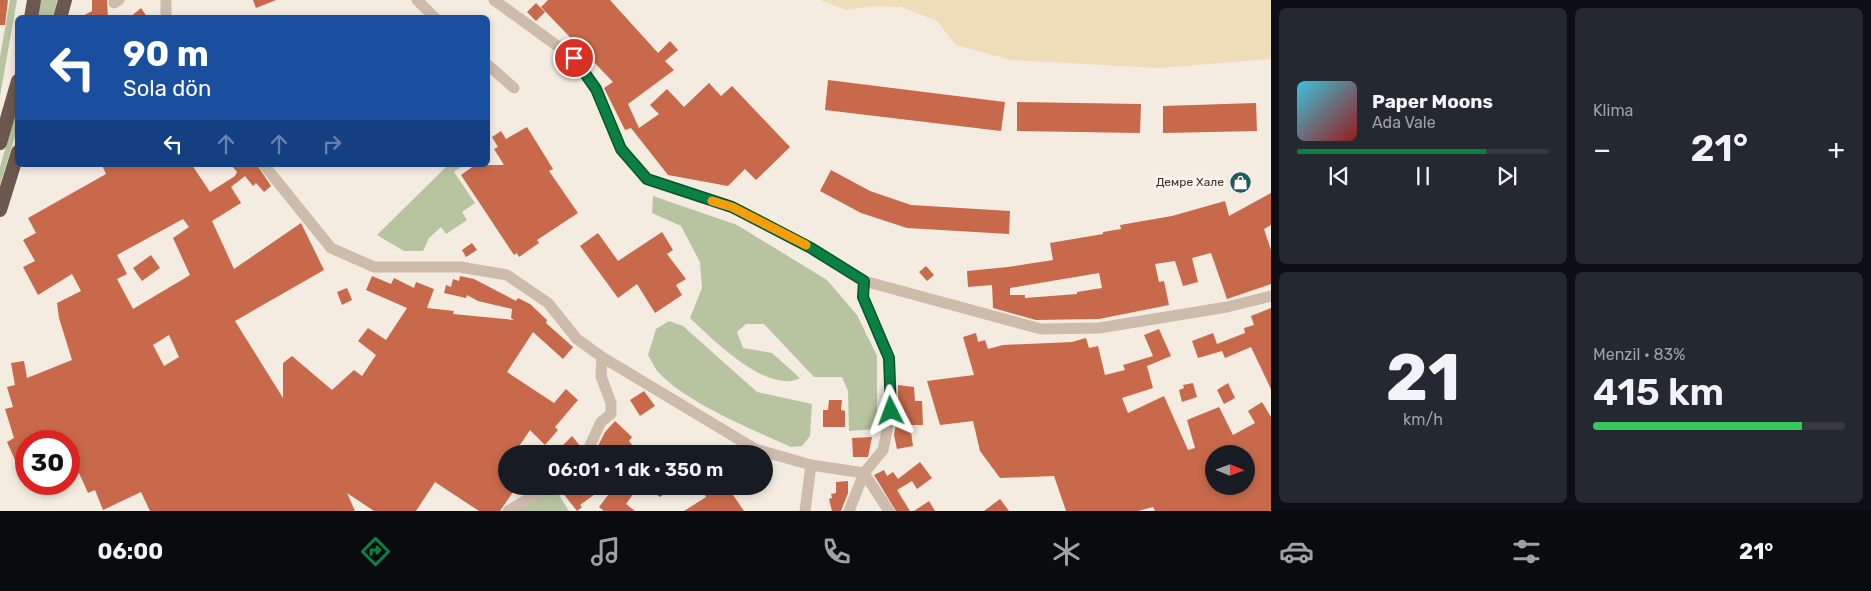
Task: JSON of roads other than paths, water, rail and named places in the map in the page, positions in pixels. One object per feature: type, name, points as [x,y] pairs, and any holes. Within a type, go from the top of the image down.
[{"type":"highway","points":[[32,15],[34,0]]},
{"type":"highway","points":[[61,15],[65,0]]},
{"type":"highway","points":[[0,143],[15,91]]},
{"type":"highway","points":[[0,210],[15,162]]},
{"type":"street","points":[[166,0],[166,15]]},
{"type":"street","points":[[417,0],[431,15]]},
{"type":"street","points":[[494,0],[574,58],[596,89],[621,149],[647,179],[732,207],[811,248],[864,281],[1041,329],[1099,328],[1227,308],[1271,296]]},
{"type":"street","points":[[490,67],[514,88]]},
{"type":"street","points":[[266,167],[331,248],[374,267],[460,267],[507,275],[548,303],[577,339],[602,357],[755,449],[811,465],[864,473],[889,511]]},
{"type":"street","points":[[849,511],[864,473],[883,450],[891,411],[889,358],[863,297],[864,281]]},
{"type":"street","points":[[590,445],[601,422],[611,414],[611,403],[601,376],[602,357]]},
{"type":"street","points":[[806,511],[811,465]]},
{"type":"street","points":[[508,511],[535,495]]},
{"type":"place","name":"Демре Хале","points":[[1240,182]]}]
